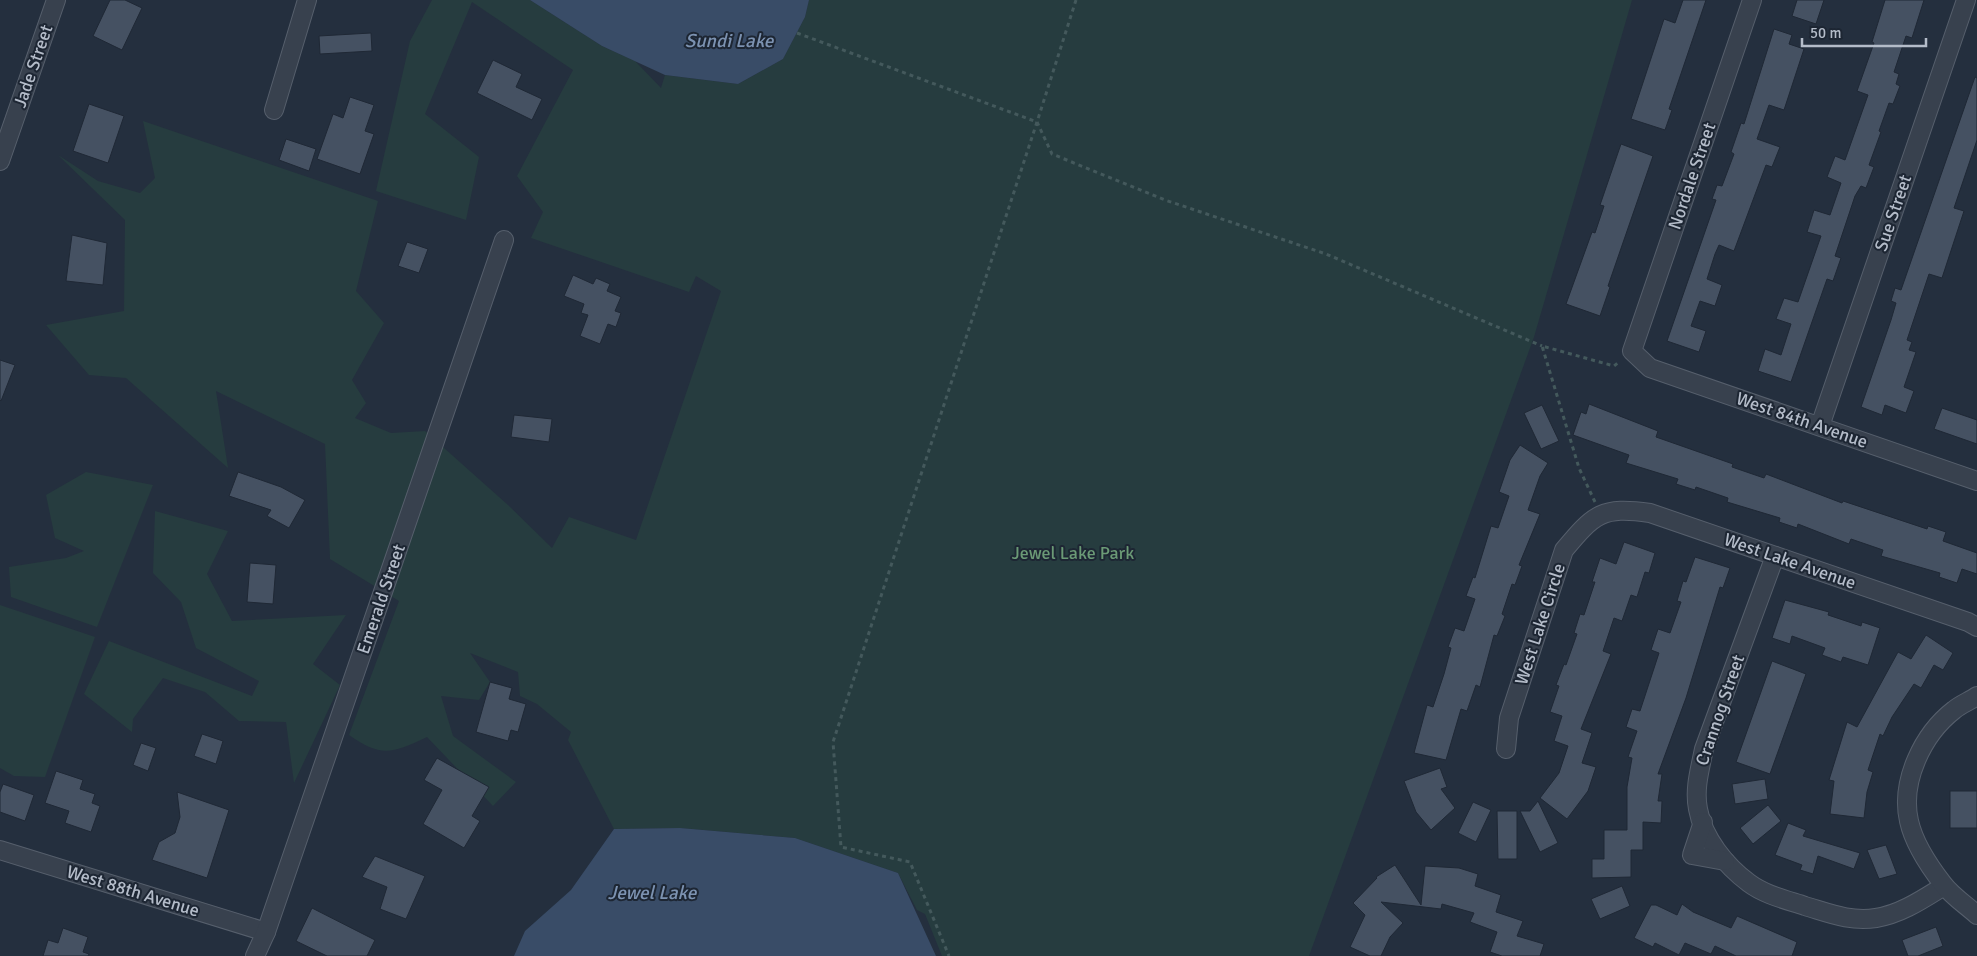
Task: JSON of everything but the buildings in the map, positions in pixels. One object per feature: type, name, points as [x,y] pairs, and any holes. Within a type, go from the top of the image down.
[{"type":"street","name":"Jade Street","points":[[0,161],[56,0]]},
{"type":"street","points":[[274,110],[307,0]]},
{"type":"street","name":"Nordale Street","points":[[1632,351],[1752,0]]},
{"type":"street","name":"Sue Street","points":[[1820,426],[1966,0]]},
{"type":"street","name":"Emerald Street","points":[[255,956],[266,932],[504,240]]},
{"type":"street","name":"West 84th Avenue","points":[[1632,351],[1650,368],[1977,481]]},
{"type":"street","name":"West Lake Avenue","points":[[1600,514],[1623,509],[1650,512],[1968,622],[1977,627]]},
{"type":"street","name":"West Lake Circle","points":[[1506,749],[1509,718],[1564,550],[1582,529],[1600,514]]},
{"type":"street","name":"Crannog Street","points":[[1775,556],[1704,749],[1697,780],[1698,810],[1708,836],[1725,861],[1750,884],[1777,897],[1848,919],[1877,918],[1912,906],[1944,886]]},
{"type":"street","points":[[1977,696],[1954,709],[1932,731],[1915,762],[1908,792],[1909,820],[1920,850],[1944,886],[1977,915]]},
{"type":"street","points":[[1703,822],[1692,855],[1725,861]]},
{"type":"street","name":"West 88th Avenue","points":[[0,850],[266,932]]},
{"type":"path","points":[[949,956],[910,862],[841,847],[833,742],[1038,122],[1076,0]]},
{"type":"path","points":[[797,33],[1038,122],[1052,154],[1080,167],[1164,200],[1326,254],[1542,346],[1614,366],[1632,351]]},
{"type":"path","points":[[1542,346],[1579,468],[1600,514]]},
{"type":"green space","name":"Jewel Lake Park","points":[[432,0],[530,0],[602,46],[635,61],[661,88],[665,75],[738,84],[783,59],[805,17],[809,0],[1632,0],[1534,337],[1309,956],[942,956],[925,914],[917,910],[898,873],[795,838],[680,828],[614,829],[568,740],[571,732],[537,704],[520,696],[518,672],[470,653],[490,682],[479,700],[441,696],[453,736],[516,782],[493,806],[427,737],[405,747],[387,751],[370,747],[349,735],[399,601],[330,559],[325,444],[216,391],[228,468],[126,378],[89,375],[46,325],[124,311],[125,220],[58,155],[98,181],[140,193],[155,178],[143,121],[378,201],[356,291],[384,323],[352,380],[366,403],[355,418],[391,433],[425,431],[508,505],[552,548],[569,517],[636,540],[721,291],[696,276],[689,292],[531,238],[543,212],[517,176],[573,70],[472,2],[425,114],[479,157],[466,220],[376,191],[410,41]]},
{"type":"green space","points":[[86,472],[153,485],[97,627],[11,597],[9,567],[66,558],[84,551],[55,538],[46,495]]},
{"type":"green space","points":[[155,511],[228,531],[207,574],[232,621],[346,615],[313,664],[340,685],[294,783],[286,722],[239,721],[205,692],[163,678],[133,719],[132,732],[84,694],[109,641],[252,696],[259,681],[196,648],[181,602],[153,573]]},
{"type":"green space","points":[[0,605],[95,637],[45,777],[14,776],[0,768]]},
{"type":"water","name":"Sundi Lake","points":[[530,0],[809,0],[805,17],[783,59],[738,84],[665,75],[602,46]]},
{"type":"water","name":"Jewel Lake","points":[[680,828],[795,838],[898,873],[936,956],[514,956],[525,931],[571,890],[614,829]]}]
